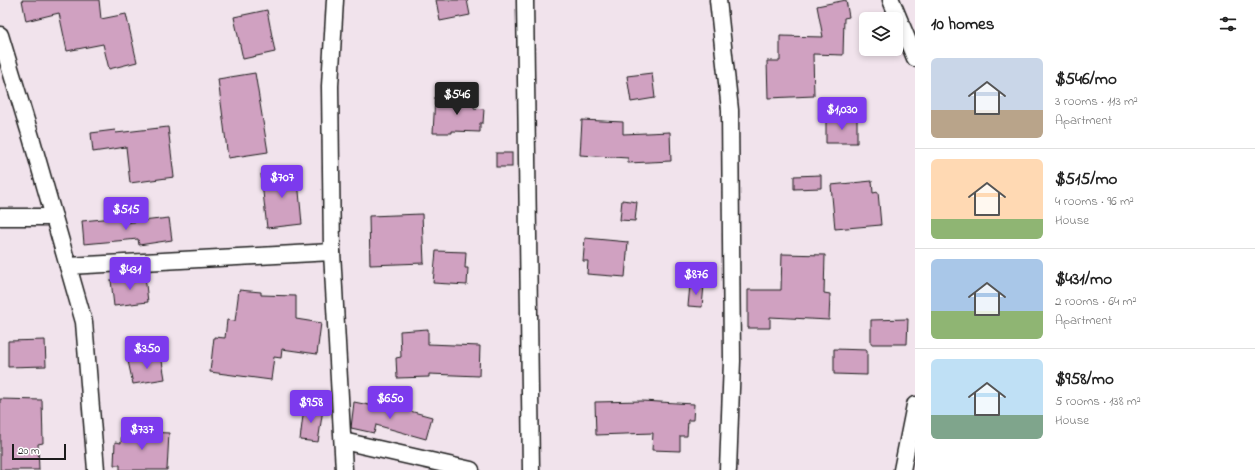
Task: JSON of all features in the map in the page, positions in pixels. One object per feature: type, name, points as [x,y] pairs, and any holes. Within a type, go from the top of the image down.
[{"type":"street","points":[[335,0],[330,86],[332,252],[344,470]]},
{"type":"street","points":[[525,0],[531,470]]},
{"type":"street","points":[[718,0],[730,110],[732,361],[728,470]]},
{"type":"street","points":[[890,0],[915,58]]},
{"type":"street","points":[[0,35],[84,322],[96,470]]},
{"type":"street","points":[[0,217],[54,217]]},
{"type":"street","points":[[68,266],[332,252]]},
{"type":"street","points":[[902,470],[915,409]]},
{"type":"street","points":[[343,441],[471,470]]},
{"type":"building","points":[[22,0],[99,0],[101,19],[126,14],[137,62],[109,69],[103,44],[67,51],[59,13],[26,21]]},
{"type":"building","points":[[436,0],[467,0],[470,15],[440,21]]},
{"type":"building","points":[[846,0],[849,17],[844,18],[843,55],[813,54],[814,96],[768,98],[767,61],[780,61],[780,36],[823,37],[817,6]]},
{"type":"building","points":[[267,10],[275,52],[243,59],[234,17]]},
{"type":"building","points":[[255,73],[268,152],[228,158],[218,79]]},
{"type":"building","points":[[652,73],[655,98],[631,102],[627,76]]},
{"type":"building","points":[[435,97],[474,99],[474,108],[484,109],[483,123],[480,123],[480,132],[452,131],[452,133],[433,133]]},
{"type":"building","points":[[857,118],[857,143],[826,143],[826,119]]},
{"type":"building","points":[[582,120],[623,122],[623,134],[670,132],[671,161],[628,163],[628,158],[580,155]]},
{"type":"building","points":[[168,127],[174,177],[130,183],[126,147],[93,152],[91,133],[115,130],[116,133]]},
{"type":"building","points":[[496,153],[512,153],[512,167],[496,167]]},
{"type":"building","points":[[297,170],[302,224],[267,228],[261,174]]},
{"type":"building","points":[[821,175],[821,188],[794,189],[794,176]]},
{"type":"building","points":[[872,181],[873,193],[878,192],[881,225],[835,229],[831,185]]},
{"type":"building","points":[[622,200],[637,202],[635,221],[620,220]]},
{"type":"building","points":[[422,214],[424,263],[370,265],[369,216]]},
{"type":"building","points":[[124,217],[125,223],[169,218],[172,240],[139,245],[138,239],[84,244],[82,221]]},
{"type":"building","points":[[585,238],[628,242],[625,277],[587,274],[588,261],[583,261]]},
{"type":"building","points":[[436,251],[466,252],[465,268],[468,268],[467,285],[433,283]]},
{"type":"building","points":[[782,254],[825,255],[824,293],[830,294],[829,320],[770,317],[770,328],[748,328],[748,290],[781,290]]},
{"type":"building","points":[[145,276],[148,302],[114,306],[111,280]]},
{"type":"building","points":[[690,285],[704,285],[702,307],[688,306]]},
{"type":"building","points":[[239,290],[261,292],[261,295],[296,296],[296,319],[321,323],[317,354],[282,349],[281,358],[274,357],[271,380],[210,372],[214,337],[225,338],[227,320],[235,321]]},
{"type":"building","points":[[908,319],[907,344],[871,344],[871,320]]},
{"type":"building","points":[[428,329],[428,344],[480,346],[479,376],[429,374],[429,377],[397,378],[396,358],[401,357],[400,331]]},
{"type":"building","points":[[45,340],[46,366],[8,367],[8,341]]},
{"type":"building","points":[[834,349],[867,350],[867,375],[834,374]]},
{"type":"building","points":[[161,355],[165,379],[133,384],[128,361]]},
{"type":"building","points":[[0,399],[42,400],[43,443],[38,444],[39,470],[0,470]]},
{"type":"building","points":[[642,401],[694,404],[693,420],[688,420],[687,436],[680,436],[680,451],[652,450],[653,433],[596,435],[595,402]]},
{"type":"building","points":[[354,402],[394,410],[395,407],[432,417],[426,439],[376,425],[374,433],[351,428]]},
{"type":"building","points":[[304,407],[323,409],[318,442],[300,440]]},
{"type":"building","points":[[122,431],[169,433],[167,470],[120,470],[120,465],[114,465],[115,442],[121,443]]}]
